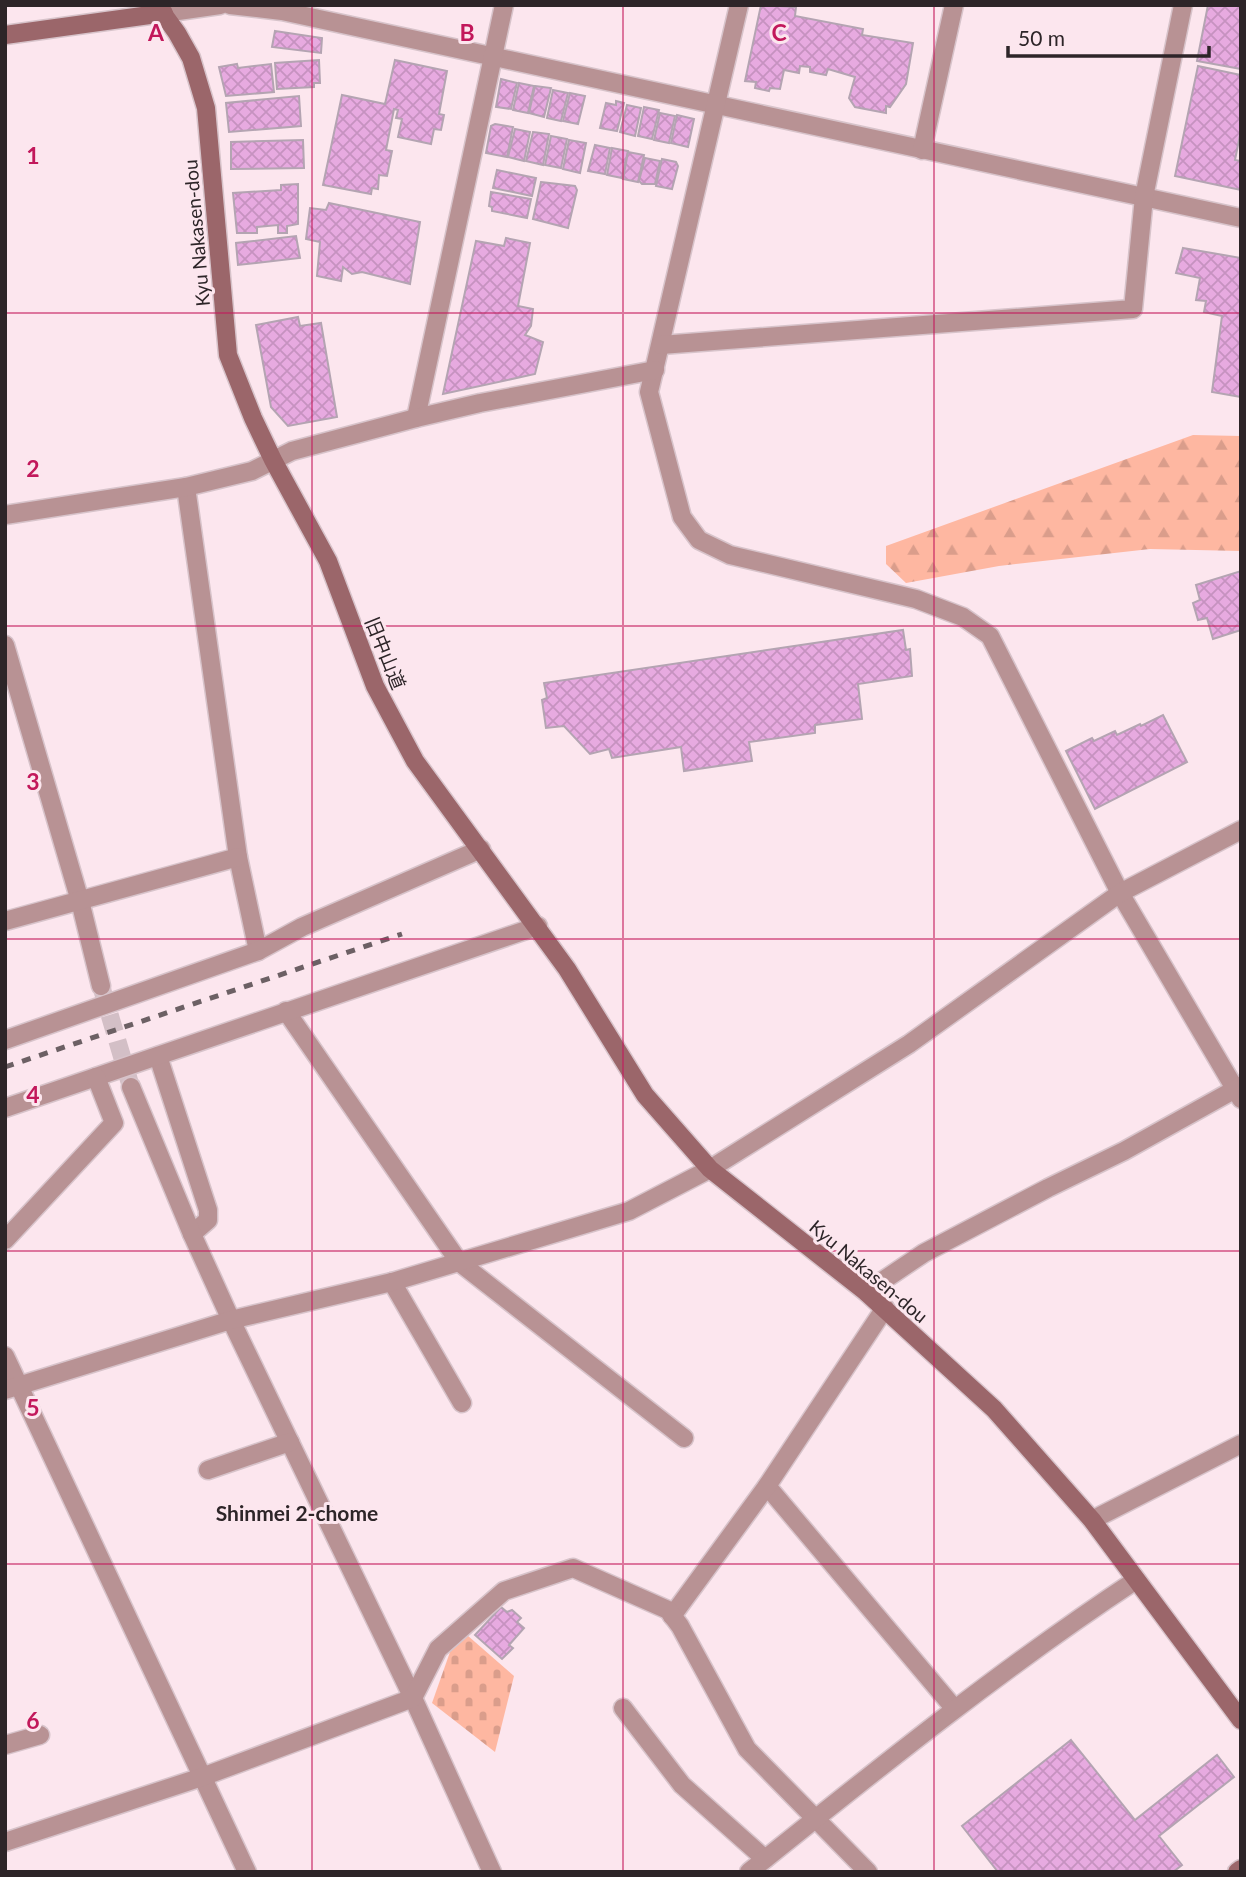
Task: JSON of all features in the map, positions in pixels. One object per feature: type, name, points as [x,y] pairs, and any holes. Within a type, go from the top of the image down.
[{"type":"street","points":[[5,35],[160,9],[220,5]]},
{"type":"street","points":[[230,5],[282,8],[492,57],[1241,218]]},
{"type":"street","points":[[416,418],[504,5]]},
{"type":"street","points":[[738,5],[649,392],[682,517],[699,540],[730,555],[916,598],[962,617],[990,636],[1120,893],[1239,1091],[924,1253],[866,1292]]},
{"type":"street","points":[[922,150],[954,5]]},
{"type":"street","points":[[661,345],[1133,309],[1144,197],[1184,5]]},
{"type":"street","name":"Kyu Nakasen-dou","points":[[160,9],[191,58],[200,84],[208,132],[228,355],[273,460]]},
{"type":"street","points":[[5,515],[186,487],[252,471],[292,451],[416,418],[480,403],[655,370]]},
{"type":"street","name":"旧中山道","points":[[273,460],[328,561],[375,686],[395,727],[415,761],[481,849]]},
{"type":"street","points":[[186,487],[238,857],[258,951]]},
{"type":"street","points":[[5,645],[80,901],[101,986]]},
{"type":"street","points":[[12,1388],[231,1320],[392,1282],[629,1211],[710,1169],[909,1045],[1120,893],[1241,830]]},
{"type":"street","points":[[5,1040],[258,951],[302,927],[481,849]]},
{"type":"street","name":"Kyu Nakasen-dou","points":[[481,849],[567,969],[645,1095],[710,1169],[885,1308],[994,1409],[1092,1520],[1241,1720]]},
{"type":"street","points":[[5,921],[238,857]]},
{"type":"street","points":[[5,1108],[538,926]]},
{"type":"street","points":[[286,1011],[459,1262],[684,1438]]},
{"type":"street","points":[[158,1056],[208,1209],[208,1220],[192,1234]]},
{"type":"street","points":[[5,1240],[114,1123],[96,1077]]},
{"type":"street","points":[[131,1087],[231,1320],[413,1698],[492,1872]]},
{"type":"street","points":[[392,1282],[462,1404]]},
{"type":"street","points":[[672,1616],[767,1486],[885,1308]]},
{"type":"street","points":[[5,1356],[12,1388],[247,1872]]},
{"type":"street","points":[[208,1470],[290,1442]]},
{"type":"street","points":[[1092,1520],[1241,1444]]},
{"type":"street","points":[[767,1486],[954,1709]]},
{"type":"street","points":[[5,1842],[202,1777],[413,1698],[438,1649],[504,1591],[573,1568],[668,1610],[680,1626],[747,1749],[868,1872]]},
{"type":"street","points":[[750,1872],[1018,1660],[1136,1580]]},
{"type":"street","points":[[623,1708],[682,1785],[765,1859]]},
{"type":"street","points":[[5,1745],[40,1735]]},
{"type":"green space","points":[[1193,435],[1241,436],[1241,551],[1150,549],[999,566],[906,583],[886,564],[886,546]]},
{"type":"green space","points":[[467,1635],[514,1676],[495,1752],[432,1703],[450,1652]]},
{"type":"building","points":[[761,5],[796,7],[795,16],[863,29],[862,35],[913,43],[906,84],[890,107],[886,106],[886,113],[855,107],[849,98],[855,77],[828,69],[826,75],[810,72],[810,67],[800,66],[799,73],[784,70],[780,89],[770,88],[769,91],[755,88],[756,82],[745,81]]},
{"type":"building","points":[[1208,5],[1241,5],[1241,69],[1197,61]]},
{"type":"building","points":[[275,31],[322,38],[321,53],[272,47]]},
{"type":"building","points":[[319,60],[320,83],[314,83],[314,87],[277,89],[275,63]]},
{"type":"building","points":[[395,60],[447,71],[439,114],[444,115],[441,130],[434,129],[431,144],[398,137],[402,119],[396,118],[398,110],[394,109],[386,150],[392,151],[387,176],[379,175],[378,189],[372,188],[371,194],[323,185],[342,95],[385,104]]},
{"type":"building","points":[[237,64],[238,68],[271,64],[274,92],[226,96],[219,67]]},
{"type":"building","points":[[1198,66],[1241,75],[1241,130],[1235,160],[1241,161],[1241,190],[1175,176]]},
{"type":"building","points":[[501,79],[517,83],[511,109],[496,107]]},
{"type":"building","points":[[519,83],[534,86],[528,113],[513,110]]},
{"type":"building","points":[[535,86],[551,88],[544,117],[529,113]]},
{"type":"building","points":[[553,90],[568,93],[561,121],[547,118]]},
{"type":"building","points":[[570,93],[585,96],[578,124],[563,121]]},
{"type":"building","points":[[299,96],[301,126],[229,132],[226,103]]},
{"type":"building","points":[[616,101],[624,103],[617,131],[600,128],[606,103],[616,105]]},
{"type":"building","points":[[627,105],[641,108],[635,136],[620,132]]},
{"type":"building","points":[[644,107],[659,110],[652,139],[638,136]]},
{"type":"building","points":[[660,113],[675,116],[669,143],[654,140]]},
{"type":"building","points":[[677,115],[694,119],[688,147],[671,143]]},
{"type":"building","points":[[495,124],[513,127],[507,157],[486,153],[491,126]]},
{"type":"building","points":[[515,129],[530,132],[524,161],[508,157]]},
{"type":"building","points":[[533,132],[549,134],[543,165],[526,161]]},
{"type":"building","points":[[551,136],[567,139],[561,168],[545,165]]},
{"type":"building","points":[[303,140],[304,168],[231,169],[231,142]]},
{"type":"building","points":[[569,140],[586,143],[580,173],[563,169]]},
{"type":"building","points":[[595,145],[610,148],[605,174],[588,171]]},
{"type":"building","points":[[612,148],[628,151],[622,178],[607,175]]},
{"type":"building","points":[[628,152],[644,155],[638,182],[623,179]]},
{"type":"building","points":[[645,158],[660,161],[655,184],[642,184],[639,181]]},
{"type":"building","points":[[662,159],[676,162],[678,166],[672,189],[656,186]]},
{"type":"building","points":[[497,170],[536,178],[532,196],[493,188]]},
{"type":"building","points":[[541,182],[575,186],[577,190],[568,228],[533,219]]},
{"type":"building","points":[[298,184],[298,224],[287,226],[287,233],[278,233],[278,225],[257,227],[257,233],[237,233],[233,193],[281,190],[281,185]]},
{"type":"building","points":[[491,192],[531,199],[527,218],[492,211],[489,206]]},
{"type":"building","points":[[329,203],[420,222],[410,284],[362,272],[352,274],[343,267],[341,281],[317,276],[320,242],[306,239],[310,208],[326,210]]},
{"type":"building","points":[[296,236],[300,258],[238,265],[236,243]]},
{"type":"building","points":[[506,238],[530,243],[518,306],[533,309],[531,326],[525,335],[543,342],[535,374],[443,394],[476,241],[504,246]]},
{"type":"building","points":[[1183,248],[1241,258],[1241,397],[1212,392],[1222,316],[1204,312],[1206,301],[1196,300],[1200,278],[1176,273]]},
{"type":"building","points":[[298,317],[300,326],[321,323],[337,417],[288,426],[271,407],[256,325]]},
{"type":"building","points":[[1241,571],[1241,630],[1213,639],[1207,618],[1198,620],[1193,603],[1200,600],[1196,585]]},
{"type":"building","points":[[903,630],[906,650],[910,649],[912,676],[858,684],[862,719],[815,725],[815,733],[749,742],[752,761],[684,771],[681,747],[612,758],[609,749],[590,754],[564,726],[546,728],[542,700],[547,698],[544,683]]},
{"type":"building","points":[[1163,715],[1187,762],[1095,809],[1066,751],[1092,738],[1094,741],[1115,731],[1117,735]]},
{"type":"building","points":[[501,1607],[507,1612],[512,1610],[521,1618],[517,1622],[524,1628],[509,1645],[513,1648],[502,1659],[475,1635]]},
{"type":"building","points":[[1071,1740],[1135,1820],[1217,1755],[1234,1777],[1159,1836],[1182,1865],[1173,1872],[998,1872],[962,1826]]},
{"type":"tunnel","points":[[102,989],[131,1087]]},
{"type":"railway","points":[[5,1067],[402,934]]},
{"type":"district","name":"Shinmei 2-chome","points":[[297,1512]]}]
